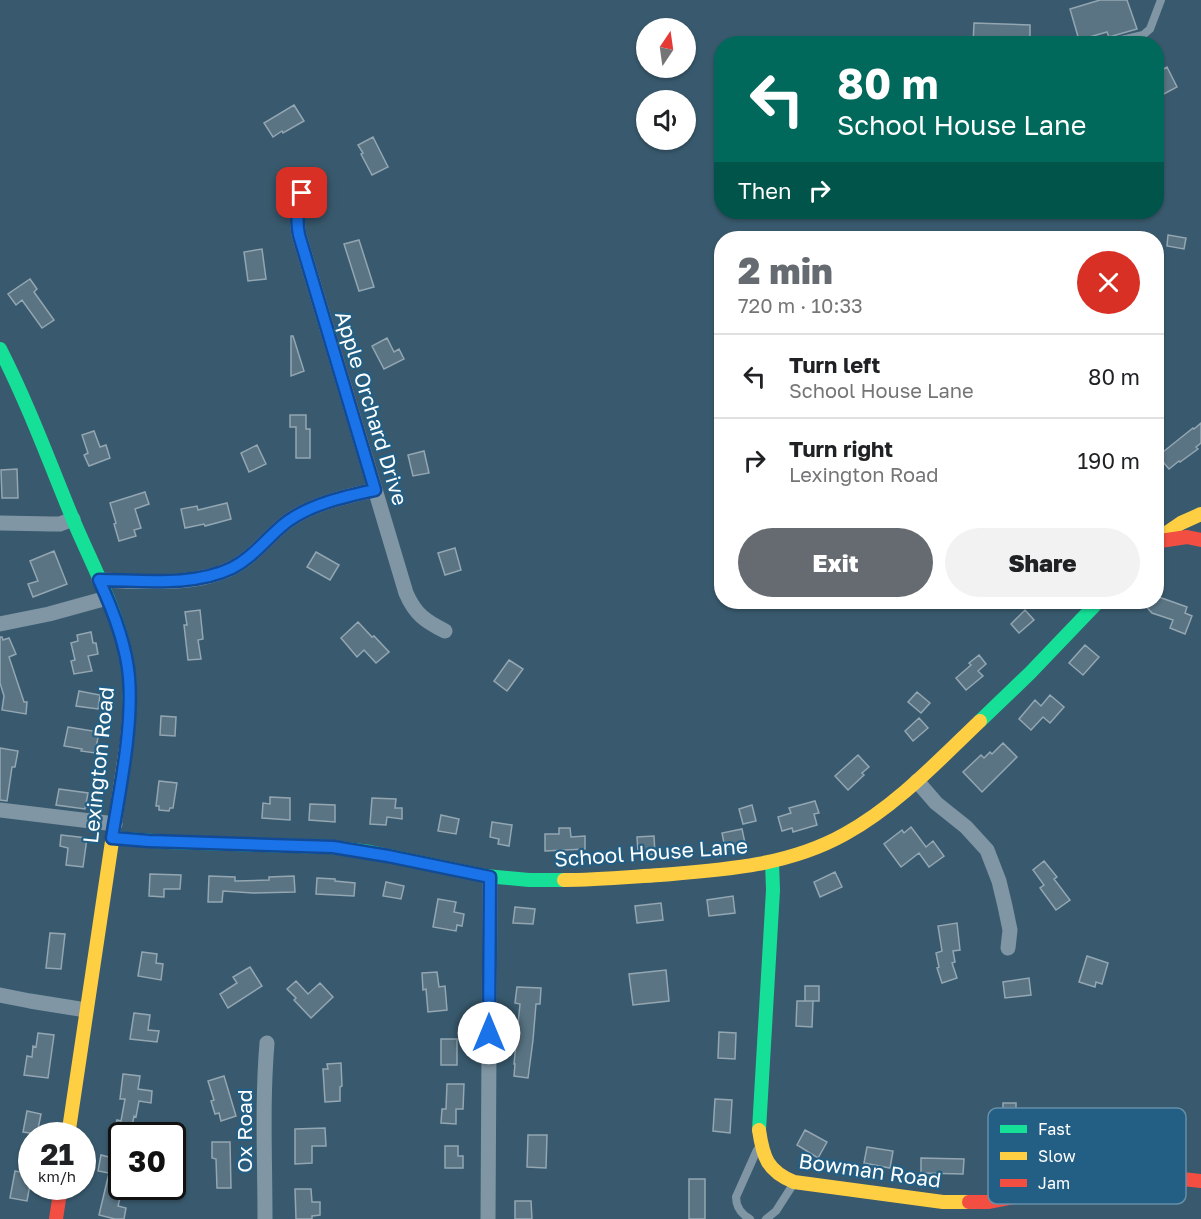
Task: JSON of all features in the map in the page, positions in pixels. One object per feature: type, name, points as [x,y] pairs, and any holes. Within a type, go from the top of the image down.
[{"type":"street","name":"Apple Orchard Drive","points":[[309,181],[298,206],[296,221],[299,235],[406,593],[411,605],[425,619],[445,631]]},
{"type":"street","name":"Lexington Road","points":[[0,348],[32,415],[107,598],[122,637],[129,676],[127,741],[70,1122]]},
{"type":"street","points":[[99,580],[175,580],[222,572],[245,561],[276,531],[301,513],[331,501],[375,490]]},
{"type":"street","points":[[1164,535],[1181,523],[1201,514]]},
{"type":"street","points":[[0,523],[60,524],[73,519]]},
{"type":"street","points":[[1164,540],[1187,537],[1201,540]]},
{"type":"street","points":[[0,624],[107,598]]},
{"type":"street","name":"School House Lane","points":[[113,831],[149,841],[333,847],[490,877],[529,880],[584,881],[736,869],[772,862],[812,850],[845,834],[881,810],[917,781],[1030,674],[1091,609]]},
{"type":"street","points":[[917,781],[936,803],[966,827],[987,850],[999,881],[1005,906],[1010,930],[1008,948]]},
{"type":"street","points":[[0,810],[113,831]]},
{"type":"street","name":"Bowman Road","points":[[772,862],[773,902],[759,1113],[760,1143],[764,1158],[770,1168],[794,1182],[943,1202],[988,1202]]},
{"type":"street","points":[[488,1219],[490,877]]},
{"type":"street","points":[[0,995],[86,1010]]},
{"type":"street","name":"Ox Road","points":[[266,1219],[264,1088],[267,1043]]},
{"type":"street","name":"Bowman Road","points":[[1186,1180],[1201,1181]]},
{"type":"street","points":[[56,1219],[59,1200]]},
{"type":"lane","points":[[1139,36],[1150,29],[1161,0]]},
{"type":"lane","points":[[750,1219],[740,1211],[736,1197],[760,1143]]},
{"type":"lane","points":[[766,1219],[776,1211],[794,1182]]},
{"type":"building","points":[[1100,0],[1127,0],[1137,29],[1112,36],[1109,36],[1107,32],[1093,36],[1078,36],[1070,9]]},
{"type":"building","points":[[974,23],[1030,25],[1030,36],[973,36]]},
{"type":"building","points":[[1167,67],[1177,87],[1164,94],[1164,69]]},
{"type":"building","points":[[294,105],[304,121],[273,137],[264,123]]},
{"type":"building","points":[[373,137],[388,167],[372,175],[358,145]]},
{"type":"building","points":[[1168,235],[1186,238],[1184,249],[1167,246]]},
{"type":"building","points":[[359,240],[374,287],[359,291],[344,244]]},
{"type":"building","points":[[262,249],[266,279],[248,281],[244,252]]},
{"type":"building","points":[[30,279],[37,289],[34,292],[54,320],[42,328],[22,300],[16,305],[8,294]]},
{"type":"building","points":[[291,336],[293,336],[304,371],[291,376]]},
{"type":"building","points":[[387,338],[394,352],[399,349],[404,359],[384,369],[372,346]]},
{"type":"building","points":[[290,415],[306,415],[306,429],[310,429],[310,458],[296,458],[296,427],[290,427]]},
{"type":"building","points":[[1201,423],[1201,443],[1196,447],[1198,449],[1169,469],[1164,463],[1164,451]]},
{"type":"building","points":[[94,431],[100,447],[106,445],[110,458],[89,466],[84,455],[88,453],[82,435]]},
{"type":"building","points":[[257,445],[266,464],[249,472],[241,453]]},
{"type":"building","points":[[424,451],[429,473],[413,476],[408,455]]},
{"type":"building","points":[[17,469],[18,498],[2,498],[1,470]]},
{"type":"building","points":[[145,492],[149,504],[135,509],[141,528],[134,530],[136,536],[119,541],[110,503]]},
{"type":"building","points":[[227,503],[231,519],[205,526],[204,524],[185,528],[181,509],[197,506],[198,510]]},
{"type":"building","points":[[455,548],[461,570],[445,575],[438,553]]},
{"type":"building","points":[[54,551],[67,584],[33,597],[28,584],[38,581],[30,561]]},
{"type":"building","points":[[316,552],[339,565],[330,580],[307,567]]},
{"type":"building","points":[[1164,599],[1187,607],[1185,613],[1192,616],[1185,634],[1170,628],[1173,620],[1152,613],[1148,609],[1164,609]]},
{"type":"building","points":[[200,610],[203,639],[198,640],[201,659],[188,660],[184,625],[187,625],[185,612]]},
{"type":"building","points":[[1025,610],[1034,620],[1019,633],[1011,624]]},
{"type":"building","points":[[358,622],[389,652],[376,663],[364,650],[357,657],[341,638]]},
{"type":"building","points":[[91,632],[98,654],[88,656],[92,671],[74,674],[71,661],[75,660],[71,643],[78,641],[77,635]]},
{"type":"building","points":[[0,637],[3,640],[9,638],[16,654],[9,657],[24,702],[27,702],[26,714],[2,710],[4,696],[0,683]]},
{"type":"building","points":[[1085,645],[1099,657],[1083,675],[1069,663]]},
{"type":"building","points":[[979,655],[986,664],[978,671],[983,676],[966,690],[956,678]]},
{"type":"building","points":[[509,660],[523,669],[507,691],[494,681]]},
{"type":"building","points":[[79,691],[100,695],[98,709],[76,706]]},
{"type":"building","points":[[917,692],[930,703],[921,713],[908,702]]},
{"type":"building","points":[[1050,695],[1064,707],[1050,723],[1043,717],[1031,730],[1019,719],[1035,700],[1041,706]]},
{"type":"building","points":[[161,716],[176,717],[175,736],[160,735]]},
{"type":"building","points":[[919,718],[928,728],[913,741],[905,731]]},
{"type":"building","points":[[68,727],[99,732],[95,753],[64,746]]},
{"type":"building","points":[[1003,743],[1017,757],[982,792],[963,772],[981,755],[984,758],[990,752],[992,754]]},
{"type":"building","points":[[0,748],[18,751],[15,767],[12,767],[7,801],[0,800]]},
{"type":"building","points":[[858,755],[869,767],[848,790],[835,776]]},
{"type":"building","points":[[159,781],[177,783],[173,808],[169,811],[159,810],[159,806],[156,806]]},
{"type":"building","points":[[59,789],[88,793],[85,809],[56,805]]},
{"type":"building","points":[[270,797],[290,798],[290,820],[262,818],[263,803],[270,804]]},
{"type":"building","points":[[372,798],[396,799],[395,808],[402,808],[402,819],[387,817],[386,825],[370,824]]},
{"type":"building","points":[[815,801],[819,813],[814,814],[817,825],[793,832],[792,828],[782,831],[778,817],[791,813],[789,808]]},
{"type":"building","points":[[310,804],[335,805],[335,822],[309,820]]},
{"type":"building","points":[[752,805],[756,821],[743,824],[739,809]]},
{"type":"building","points":[[441,815],[459,819],[456,834],[438,831]]},
{"type":"building","points":[[492,822],[512,825],[509,846],[498,844],[499,839],[490,837]]},
{"type":"building","points":[[911,827],[926,847],[933,841],[944,856],[929,867],[919,853],[901,867],[884,844],[902,830],[904,833]]},
{"type":"building","points":[[559,828],[570,828],[571,837],[585,836],[585,849],[545,851],[545,834],[559,834]]},
{"type":"building","points":[[742,829],[745,843],[725,848],[722,833]]},
{"type":"building","points":[[61,835],[87,838],[83,867],[66,865],[68,848],[60,846]]},
{"type":"building","points":[[654,836],[655,854],[645,855],[645,852],[638,852],[637,837]]},
{"type":"building","points":[[1044,861],[1057,877],[1054,879],[1070,900],[1056,910],[1040,888],[1044,885],[1033,870]]},
{"type":"building","points":[[835,872],[842,887],[820,897],[814,882]]},
{"type":"building","points":[[150,874],[181,875],[180,889],[164,889],[164,897],[149,896]]},
{"type":"building","points":[[209,876],[235,877],[235,881],[269,880],[269,877],[294,876],[295,892],[223,891],[222,902],[208,902]]},
{"type":"building","points":[[317,878],[355,883],[354,896],[316,894]]},
{"type":"building","points":[[386,882],[404,886],[401,899],[383,896]]},
{"type":"building","points":[[733,896],[735,913],[709,916],[707,900]]},
{"type":"building","points":[[438,899],[456,902],[454,912],[464,914],[462,926],[457,925],[456,931],[433,927]]},
{"type":"building","points":[[661,903],[663,920],[637,923],[635,906]]},
{"type":"building","points":[[515,907],[535,909],[533,924],[513,923]]},
{"type":"building","points":[[957,923],[960,950],[953,951],[955,962],[952,963],[957,978],[942,983],[937,968],[939,967],[936,953],[942,951],[938,926]]},
{"type":"building","points":[[50,933],[65,934],[61,969],[46,968]]},
{"type":"building","points":[[142,952],[157,954],[156,963],[163,964],[161,980],[138,976]]},
{"type":"building","points":[[1087,956],[1108,963],[1102,984],[1096,982],[1095,987],[1079,982]]},
{"type":"building","points":[[250,967],[262,986],[228,1008],[220,994],[237,983],[233,977]]},
{"type":"building","points":[[666,970],[669,1001],[633,1005],[629,974]]},
{"type":"building","points":[[437,972],[439,987],[445,986],[447,1010],[428,1012],[422,973]]},
{"type":"building","points":[[1029,978],[1031,995],[1005,998],[1003,982]]},
{"type":"building","points":[[296,981],[308,994],[320,983],[333,997],[311,1018],[287,989]]},
{"type":"building","points":[[805,986],[819,986],[819,1001],[805,1001]]},
{"type":"building","points":[[517,987],[541,988],[540,1004],[536,1004],[528,1078],[514,1076],[520,1004],[515,1003]]},
{"type":"building","points":[[797,1001],[813,1001],[812,1027],[796,1026]]},
{"type":"building","points":[[134,1013],[150,1015],[148,1030],[159,1031],[157,1042],[130,1039]]},
{"type":"building","points":[[719,1032],[736,1033],[735,1059],[718,1058]]},
{"type":"building","points":[[38,1033],[54,1035],[48,1078],[24,1075],[27,1056],[32,1057]]},
{"type":"building","points":[[441,1039],[457,1039],[457,1065],[441,1065]]},
{"type":"building","points":[[341,1063],[340,1101],[325,1102],[323,1069],[328,1069],[327,1064]]},
{"type":"building","points":[[123,1074],[140,1076],[138,1089],[152,1091],[151,1103],[139,1101],[133,1122],[117,1122],[117,1120],[121,1121],[125,1099],[120,1099]]},
{"type":"building","points":[[224,1076],[236,1116],[221,1121],[219,1113],[215,1114],[211,1101],[214,1100],[208,1081]]},
{"type":"building","points":[[447,1084],[464,1084],[463,1109],[456,1109],[456,1124],[441,1123],[442,1109],[446,1109]]},
{"type":"building","points":[[715,1099],[732,1100],[730,1133],[713,1131]]},
{"type":"building","points":[[1003,1103],[1016,1103],[1016,1108],[1003,1108]]},
{"type":"building","points":[[27,1111],[41,1114],[39,1122],[25,1122]]},
{"type":"building","points":[[325,1128],[326,1146],[312,1146],[312,1163],[295,1164],[295,1129]]},
{"type":"building","points":[[805,1130],[827,1142],[818,1158],[797,1145]]},
{"type":"building","points":[[528,1135],[547,1135],[546,1168],[527,1167]]},
{"type":"building","points":[[212,1142],[230,1142],[231,1188],[217,1188],[216,1159],[212,1158]]},
{"type":"building","points":[[445,1146],[458,1146],[458,1156],[463,1156],[463,1168],[445,1168]]},
{"type":"building","points":[[867,1147],[893,1151],[890,1168],[864,1163]]},
{"type":"building","points":[[101,1155],[108,1157],[108,1173],[98,1171]]},
{"type":"building","points":[[921,1158],[964,1159],[963,1174],[921,1173]]},
{"type":"building","points":[[15,1171],[18,1172],[18,1199],[10,1198]]},
{"type":"building","points":[[108,1177],[108,1200],[120,1200],[118,1206],[126,1208],[124,1219],[99,1215]]},
{"type":"building","points":[[689,1179],[705,1179],[705,1219],[689,1219]]},
{"type":"building","points":[[295,1189],[311,1189],[312,1202],[320,1202],[320,1215],[312,1216],[312,1219],[296,1219]]},
{"type":"building","points":[[515,1201],[531,1201],[532,1219],[515,1219]]},
{"type":"traffic: fast","points":[[0,349],[29,412],[121,635],[129,676],[129,718]]},
{"type":"traffic: fast","points":[[980,721],[1091,609]]},
{"type":"traffic: fast","points":[[112,838],[331,847],[370,852],[486,876],[564,880]]},
{"type":"traffic: fast","points":[[759,1130],[773,890],[772,862]]},
{"type":"traffic: slow","points":[[1164,535],[1181,523],[1201,514]]},
{"type":"traffic: slow","points":[[70,1122],[129,718]]},
{"type":"traffic: slow","points":[[564,880],[660,875],[755,865],[823,845],[864,823],[882,810],[980,721]]},
{"type":"traffic: slow","points":[[759,1130],[762,1148],[772,1168],[794,1182],[943,1202],[969,1202]]},
{"type":"traffic: jam","points":[[1164,540],[1187,537],[1201,540]]},
{"type":"traffic: jam","points":[[1186,1179],[1201,1181]]},
{"type":"traffic: jam","points":[[56,1219],[59,1200]]},
{"type":"traffic: jam","points":[[969,1202],[988,1202]]},
{"type":"route","points":[[302,193],[296,221],[299,235],[375,490],[331,501],[301,513],[276,531],[245,561],[231,569],[195,578],[175,580],[99,580],[122,637],[129,676],[127,741],[112,838],[333,847],[490,877],[489,1033]]}]
